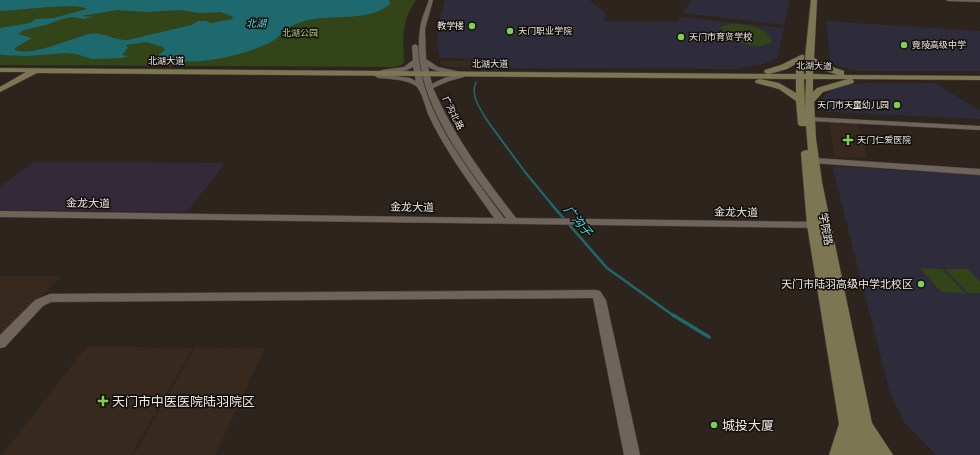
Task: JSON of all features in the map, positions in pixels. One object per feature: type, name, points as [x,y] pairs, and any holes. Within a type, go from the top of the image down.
[{"type":"main road","name":"学院路","points":[[814,0],[804,56],[805,101],[819,225],[854,367],[856,423],[852,455]]},
{"type":"main road","points":[[732,77],[784,68],[804,56],[832,70],[863,78]]},
{"type":"main road","name":"北湖大道","points":[[0,70],[32,72]]},
{"type":"main road","points":[[0,90],[32,72]]},
{"type":"main road","name":"北湖大道","points":[[0,73],[378,74],[980,79]]},
{"type":"main road","points":[[732,77],[780,86],[805,101],[824,88],[863,78]]},
{"type":"main road","name":"学院路","points":[[805,101],[810,119],[815,160],[819,225]]},
{"type":"main road","name":"学院路","points":[[856,423],[869,455]]},
{"type":"main road","points":[[838,455],[856,423],[884,455]]},
{"type":"street","name":"广沟北路","points":[[426,0],[419,15],[416,32],[422,75],[437,122],[454,153],[501,220]]},
{"type":"street","name":"广沟北路","points":[[420,60],[422,26],[426,10],[431,0]]},
{"type":"street","points":[[948,0],[980,1]]},
{"type":"street","points":[[378,74],[406,68],[420,60],[432,67],[462,75]]},
{"type":"street","points":[[378,74],[410,80],[426,87],[462,75]]},
{"type":"street","name":"广沟北路","points":[[426,87],[461,149],[513,220]]},
{"type":"street","points":[[810,119],[976,128],[980,134]]},
{"type":"street","points":[[815,160],[980,172]]},
{"type":"street","name":"金龙大道","points":[[0,214],[819,225]]},
{"type":"street","points":[[0,343],[39,303],[50,298],[596,294],[600,300],[632,455]]},
{"type":"shaded area","points":[[445,0],[589,0],[606,13],[604,21],[678,22],[680,17],[784,28],[777,59],[763,64],[737,69],[491,68],[497,59],[440,58],[437,46],[438,26]]},
{"type":"shaded area","points":[[685,0],[790,0],[784,25],[683,13],[691,1]]},
{"type":"shaded area","name":"竟陵高级中学","points":[[826,21],[980,31],[980,71],[859,71],[841,67],[834,64],[830,60]]},
{"type":"shaded area","points":[[440,61],[477,61],[476,68],[448,67],[442,65]]},
{"type":"shaded area","name":"天门市天童幼儿园","points":[[935,83],[980,111],[980,119],[826,112],[822,99],[827,92],[850,84]]},
{"type":"shaded area","name":"天门仁爱医院","points":[[829,122],[858,123],[868,158],[835,157]]},
{"type":"shaded area","points":[[34,162],[225,163],[187,212],[0,210],[0,187]]},
{"type":"shaded area","name":"天门市陆羽高级中学北校区","points":[[832,166],[980,175],[980,455],[936,455],[904,422],[890,393]]},
{"type":"shaded area","points":[[0,276],[61,276],[0,339]]},
{"type":"shaded area","name":"天门市中医医院陆羽院区","points":[[87,346],[193,348],[131,455],[2,455]]},
{"type":"shaded area","points":[[195,347],[265,348],[215,455],[134,455]]},
{"type":"green space","name":"北湖公园","points":[[0,0],[416,0],[405,23],[403,37],[404,62],[401,65],[394,67],[0,65]]},
{"type":"green space","points":[[730,24],[742,24],[761,29],[770,37],[772,42],[766,45],[751,46],[736,41],[720,27]]},
{"type":"green space","points":[[920,268],[942,269],[965,293],[941,292]]},
{"type":"green space","points":[[945,269],[968,269],[980,282],[980,293],[968,293]]},
{"type":"water","name":"北湖","points":[[0,0],[389,0],[390,4],[382,10],[372,13],[315,19],[297,23],[292,25],[271,42],[244,53],[217,59],[189,62],[162,60],[158,55],[165,50],[163,47],[147,42],[126,45],[128,48],[122,55],[128,56],[123,58],[92,59],[76,54],[65,53],[29,56],[2,55],[0,54],[0,28],[30,23],[36,19],[54,18],[87,9],[71,6],[0,11]],"holes":[[[117,10],[146,12],[180,10],[199,13],[221,12],[233,17],[232,19],[211,23],[206,21],[198,21],[191,25],[128,40],[94,33],[41,49],[31,51],[15,50],[15,48],[32,38],[18,34],[24,30],[46,25],[62,19],[72,17],[84,19],[93,17],[81,16]]]},
{"type":"waterway","name":"广沟子","points":[[484,69],[492,60]]},
{"type":"waterway","name":"广沟子","points":[[476,82],[474,87],[475,97],[487,120]]},
{"type":"waterway","name":"广沟子","points":[[486,119],[525,172],[553,206]]},
{"type":"waterway","name":"广沟子","points":[[552,205],[607,268],[674,316]]},
{"type":"waterway","name":"广沟子","points":[[673,315],[709,337]]},
{"type":"place","name":"教学楼","points":[[472,26]]},
{"type":"place","name":"天门职业学院","points":[[510,31]]},
{"type":"place","name":"天门市育贤学校","points":[[681,37]]},
{"type":"place","name":"竟陵高级中学","points":[[904,45]]},
{"type":"place","name":"天门市天童幼儿园","points":[[897,105]]},
{"type":"place","name":"天门仁爱医院","points":[[848,140]]},
{"type":"place","name":"天门市陆羽高级中学北校区","points":[[921,284]]},
{"type":"place","name":"天门市中医医院陆羽院区","points":[[103,401]]},
{"type":"place","name":"城投大厦","points":[[714,425]]}]
